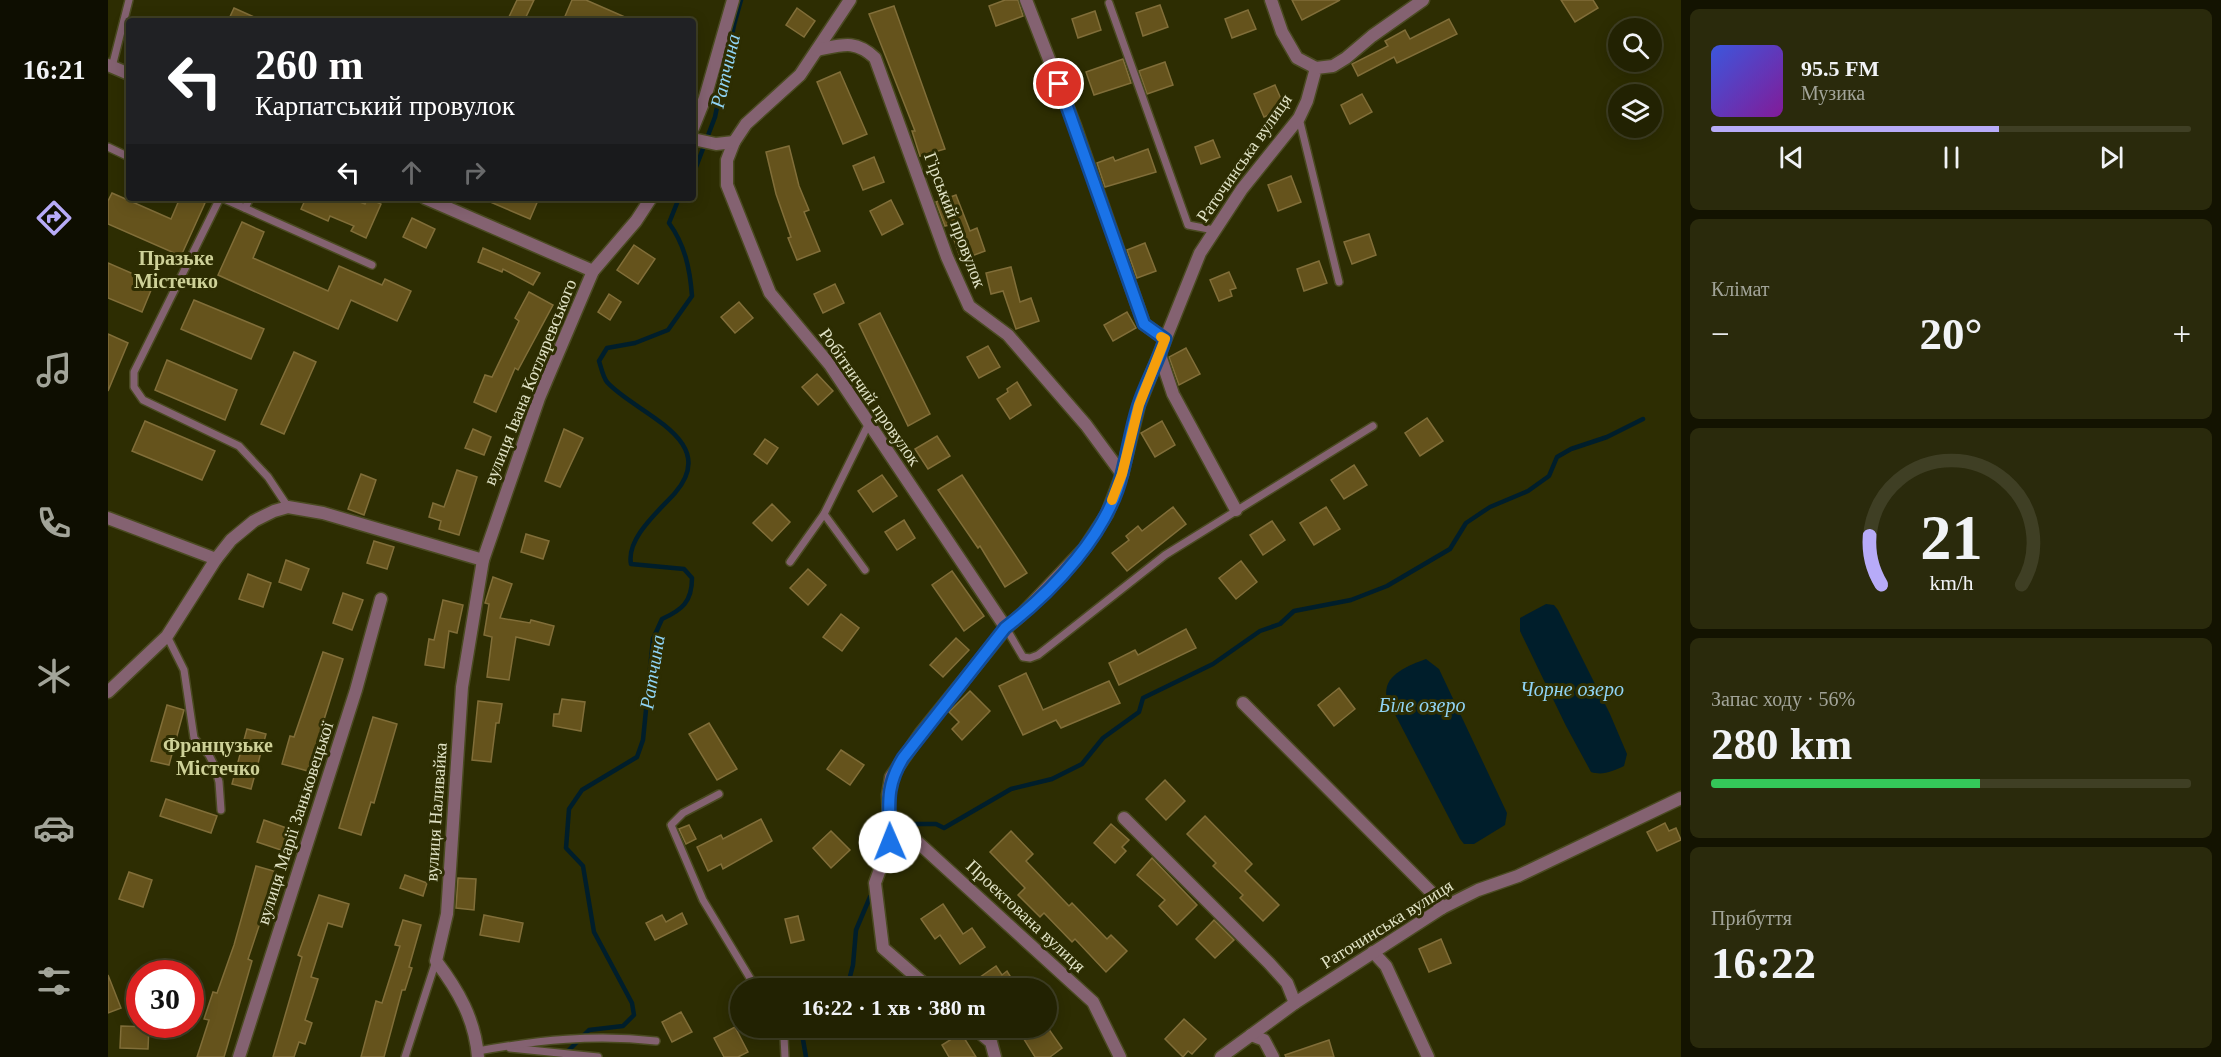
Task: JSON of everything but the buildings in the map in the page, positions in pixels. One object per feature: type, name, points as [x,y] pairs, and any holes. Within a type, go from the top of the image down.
[{"type":"street","points":[[696,120],[705,98],[733,0]]},
{"type":"street","points":[[696,141],[716,144],[734,142],[746,124],[800,75],[850,0]]},
{"type":"street","points":[[1026,0],[1075,126],[1144,324],[1165,339]]},
{"type":"street","points":[[1271,0],[1282,32],[1297,58],[1316,68],[1333,66],[1346,58],[1371,36],[1423,0]]},
{"type":"street","name":"Гірський провулок","points":[[818,50],[846,44],[863,46],[874,58],[947,257],[969,306],[1008,335],[1086,425],[1122,474]]},
{"type":"street","points":[[110,66],[126,73]]},
{"type":"street","name":"Раточинська вулиця","points":[[918,978],[883,948],[875,883],[890,842],[888,795],[891,777],[903,758],[1005,628],[1021,615],[1084,549],[1107,514],[1122,474],[1139,405],[1188,279],[1214,230],[1242,189],[1299,118],[1307,101],[1316,68]]},
{"type":"street","name":"Робітничий провулок","points":[[734,142],[727,160],[726,185],[770,293],[830,365],[1005,628]]},
{"type":"street","points":[[432,201],[594,271]]},
{"type":"street","name":"вулиця Івана Котляревського","points":[[483,560],[539,398],[594,271],[636,221],[649,201]]},
{"type":"street","points":[[1160,355],[1173,393],[1236,510]]},
{"type":"street","points":[[108,692],[168,636],[216,559],[231,540],[254,521],[288,507],[323,513],[483,560]]},
{"type":"street","points":[[108,518],[216,559]]},
{"type":"street","name":"вулиця Наливайка","points":[[436,961],[447,914],[462,687],[483,560]]},
{"type":"street","name":"вулиця Марії Заньковецької","points":[[239,1057],[356,690],[381,599]]},
{"type":"street","points":[[1243,703],[1430,891],[1442,908]]},
{"type":"street","name":"Раточинська вулиця","points":[[1221,1057],[1295,1003],[1442,908],[1478,890],[1518,876],[1681,798]]},
{"type":"street","name":"Проектована вулиця","points":[[889,816],[902,829],[922,843],[1093,1002],[1120,1057]]},
{"type":"street","points":[[1125,818],[1269,963],[1287,983],[1295,1003]]},
{"type":"street","points":[[1373,952],[1386,966],[1428,1057]]},
{"type":"street","points":[[436,961],[457,989],[470,1015],[478,1054]]},
{"type":"street","points":[[1251,1035],[1264,1040],[1273,1057]]},
{"type":"street","points":[[986,1038],[991,1042],[995,1057]]},
{"type":"lane","points":[[110,66],[129,0]]},
{"type":"lane","points":[[1109,3],[1188,225],[1214,230]]},
{"type":"lane","points":[[1299,118],[1339,282]]},
{"type":"lane","points":[[108,147],[126,156]]},
{"type":"lane","points":[[220,201],[134,372],[134,387],[143,400],[239,446],[268,477],[288,507]]},
{"type":"lane","points":[[228,201],[372,265]]},
{"type":"lane","points":[[245,208],[248,201]]},
{"type":"lane","points":[[790,562],[824,514],[868,425]]},
{"type":"lane","points":[[1005,628],[1023,657],[1030,658],[1038,655],[1165,555],[1373,426]]},
{"type":"lane","points":[[824,514],[865,570]]},
{"type":"lane","points":[[168,636],[184,670],[194,738],[209,755],[215,767],[221,810]]},
{"type":"lane","points":[[719,794],[683,813],[671,825],[703,900],[750,978]]},
{"type":"lane","points":[[405,1057],[436,961]]},
{"type":"lane","points":[[478,1054],[501,1047],[569,1038],[656,1041]]},
{"type":"lane","points":[[784,1038],[784,1057]]},
{"type":"lane","points":[[501,1047],[598,1057]]},
{"type":"lane","points":[[512,1048],[520,1057]]},
{"type":"water","name":"Чорне озеро","points":[[1546,604],[1554,605],[1558,610],[1610,714],[1627,754],[1624,766],[1604,773],[1591,772],[1520,631],[1520,618]]},
{"type":"water","name":"Біле озеро","points":[[1426,659],[1439,669],[1507,813],[1505,825],[1474,844],[1464,844],[1460,839],[1387,699],[1386,691],[1392,678],[1411,665]]},
{"type":"waterway","name":"Ратчина","points":[[696,167],[715,117],[741,0]]},
{"type":"waterway","name":"Ратчина","points":[[562,1057],[589,1030],[623,1026],[634,1015],[632,1003],[594,932],[583,866],[566,848],[569,809],[582,790],[637,757],[643,740],[653,639],[662,619],[684,604],[692,586],[692,578],[684,569],[631,564],[631,554],[639,535],[675,493],[687,474],[688,457],[681,442],[669,429],[607,382],[599,361],[607,348],[635,343],[668,330],[692,296],[686,258],[669,223],[678,201]]},
{"type":"waterway","points":[[888,864],[902,836],[915,824],[936,824],[944,828],[1011,789],[1052,779],[1082,764],[1103,738],[1139,712],[1143,698],[1213,664],[1260,631],[1280,624],[1294,611],[1351,600],[1387,586],[1450,549],[1466,523],[1490,507],[1528,491],[1549,476],[1557,457],[1571,449],[1607,437],[1643,419]]},
{"type":"waterway","points":[[850,978],[856,930],[870,897]]},
{"type":"waterway","points":[[803,1038],[806,1057]]},
{"type":"slow traffic","points":[[1112,500],[1122,474],[1125,453],[1139,405],[1165,339],[1161,337]]},
{"type":"district","name":"Празьке Містечко","points":[[176,270]]},
{"type":"district","name":"Французьке Містечко","points":[[218,756]]},
{"type":"route","points":[[890,842],[888,795],[891,777],[903,758],[1005,628],[1021,615],[1084,549],[1107,514],[1122,474],[1125,453],[1139,405],[1165,339],[1144,324],[1059,84]]}]
